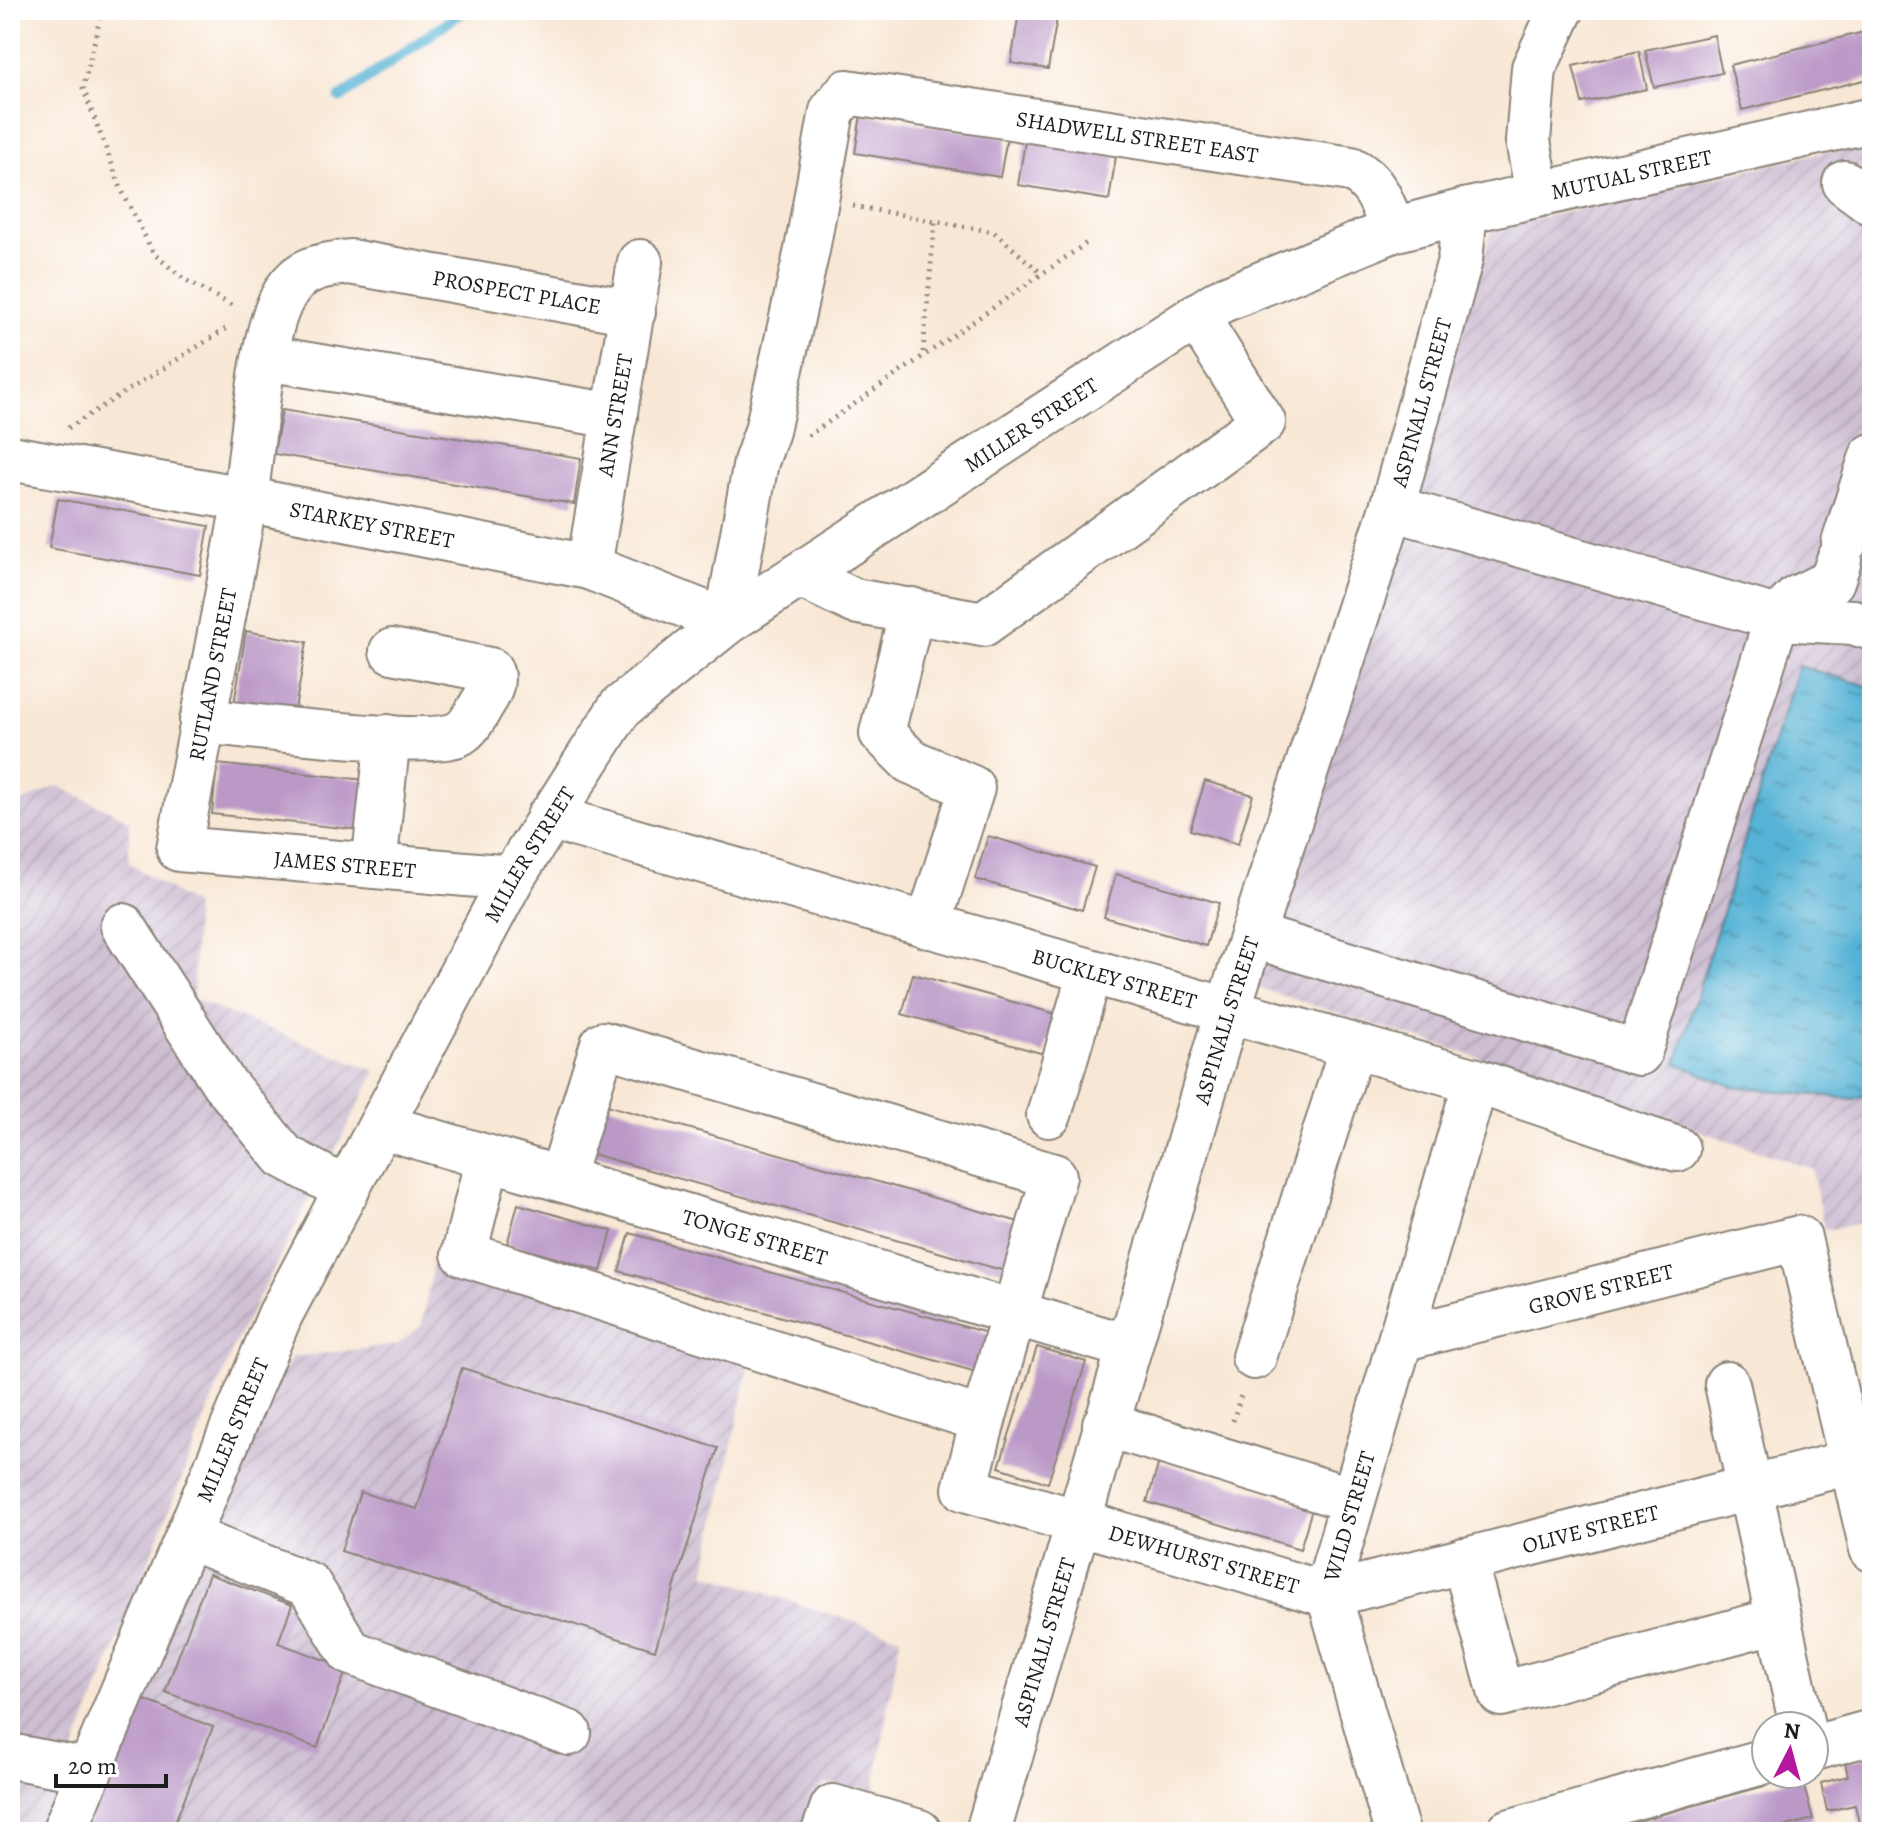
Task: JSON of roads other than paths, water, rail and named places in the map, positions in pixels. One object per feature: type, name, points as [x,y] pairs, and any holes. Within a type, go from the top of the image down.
[{"type":"street","points":[[1538,194],[1528,141],[1534,68],[1561,10]]},
{"type":"street","name":"SHADWELL STREET EAST","points":[[727,622],[832,111],[847,92],[1351,169],[1368,177],[1393,230]]},
{"type":"street","name":"MUTUAL STREET","points":[[1393,230],[1538,194],[1872,120]]},
{"type":"street","name":"ASPINALL STREET","points":[[988,1832],[1227,1012],[1392,508],[1460,260],[1465,211]]},
{"type":"street","name":"MILLER STREET","points":[[64,1832],[280,1315],[512,878],[620,708],[727,622],[1220,301],[1393,230]]},
{"type":"street","name":"PROSPECT PLACE","points":[[263,332],[284,293],[300,275],[316,265],[350,262],[633,312]]},
{"type":"street","name":"ANN STREET","points":[[589,567],[640,262]]},
{"type":"street","points":[[800,575],[854,601],[983,624],[1263,422],[1196,316]]},
{"type":"street","points":[[263,332],[615,416]]},
{"type":"street","name":"RUTLAND STREET","points":[[179,849],[244,499],[263,332]]},
{"type":"street","points":[[1253,932],[1274,942],[1639,1053],[1777,618],[1797,598],[1832,581],[1872,456]]},
{"type":"street","name":"STARKEY STREET","points":[[10,458],[244,499],[589,567],[727,622]]},
{"type":"street","points":[[1392,508],[1777,618],[1853,622],[1872,628]]},
{"type":"street","points":[[912,610],[882,733],[910,761],[972,788],[928,926]]},
{"type":"street","points":[[202,721],[388,737],[445,739],[462,733],[488,695],[493,676],[490,670],[392,651]]},
{"type":"street","points":[[374,866],[388,737]]},
{"type":"street","name":"BUCKLEY STREET","points":[[549,817],[1476,1081],[1677,1149]]},
{"type":"street","name":"JAMES STREET","points":[[179,849],[512,878]]},
{"type":"street","points":[[123,926],[223,1082],[284,1156],[347,1190]]},
{"type":"street","points":[[1049,1115],[1090,972]]},
{"type":"street","points":[[488,1158],[464,1254],[983,1420],[1054,1176],[603,1044],[561,1179]]},
{"type":"street","points":[[1254,1357],[1352,1047]]},
{"type":"street","name":"WILD STREET","points":[[1397,1832],[1329,1595],[1353,1500],[1476,1081]]},
{"type":"street","name":"TONGE STREET","points":[[381,1126],[1129,1347]]},
{"type":"street","name":"GROVE STREET","points":[[1401,1339],[1799,1238],[1851,1462]]},
{"type":"street","points":[[1727,1384],[1798,1710]]},
{"type":"street","name":"DEWHURST STREET","points":[[983,1420],[965,1489],[1329,1595]]},
{"type":"street","points":[[1105,1424],[1353,1500]]},
{"type":"street","points":[[1851,1462],[1872,1549]]},
{"type":"street","name":"OLIVE STREET","points":[[1329,1595],[1851,1462]]},
{"type":"street","points":[[188,1537],[309,1585],[350,1652],[569,1733]]},
{"type":"street","points":[[1464,1560],[1501,1694],[1778,1620]]},
{"type":"street","points":[[1830,1744],[1872,1732]]},
{"type":"street","points":[[10,1756],[90,1771]]},
{"type":"street","points":[[1508,1832],[1750,1765]]},
{"type":"street","points":[[824,1832],[833,1807],[919,1832]]},
{"type":"water","points":[[1798,666],[1872,687],[1872,1091],[1855,1099],[1731,1086],[1676,1063]]},
{"type":"waterway","points":[[340,98],[465,10]]}]
